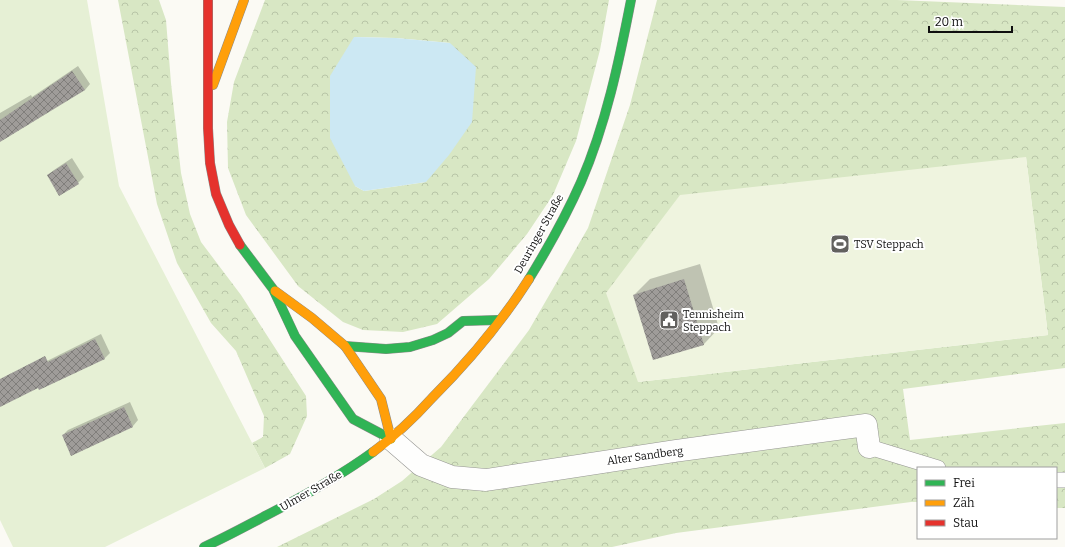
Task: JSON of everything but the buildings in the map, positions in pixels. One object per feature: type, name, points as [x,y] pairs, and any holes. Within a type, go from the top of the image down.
[{"type":"main road","points":[[208,0],[208,128],[210,163],[216,194],[229,225],[244,252],[272,289],[295,336],[353,419],[391,439]]},
{"type":"main road","points":[[209,96],[244,0]]},
{"type":"main road","name":"Deuringer Straße","points":[[391,439],[433,398],[466,362],[500,320],[533,273],[557,232],[578,188],[595,146],[611,98],[632,0]]},
{"type":"main road","points":[[272,289],[312,318],[345,346],[381,399],[391,439]]},
{"type":"main road","points":[[345,346],[386,349],[410,347],[433,340],[448,332],[463,321],[500,320]]},
{"type":"main road","name":"Ulmer Straße","points":[[204,547],[299,499],[347,470],[391,439]]},
{"type":"street","name":"Alter Sandberg","points":[[391,439],[421,465],[452,478],[486,480],[675,451],[866,425],[869,447]]},
{"type":"lane","points":[[869,447],[935,467]]},
{"type":"green space","points":[[0,0],[87,0],[119,186],[265,468],[105,547],[13,547],[0,520]]},
{"type":"green space","points":[[118,0],[159,0],[166,20],[181,173],[190,214],[201,242],[241,295],[306,396],[307,416],[290,454],[265,468],[252,443],[263,437],[264,416],[236,351],[211,323],[177,263],[157,204]]},
{"type":"green space","points":[[265,0],[609,0],[600,50],[576,141],[553,195],[527,234],[489,279],[437,324],[403,332],[363,330],[343,322],[298,286],[246,215],[228,168],[227,122],[234,82]],"holes":[[[354,37],[396,38],[450,43],[426,182],[364,191],[355,186]]]},
{"type":"green space","points":[[657,0],[897,0],[1065,7],[1065,368],[903,389],[910,440],[1065,423],[1065,508],[1057,508],[1057,467],[917,467],[917,502],[676,533],[612,547],[277,547],[374,499],[402,481],[441,447],[529,330],[588,228],[630,105]],"holes":[[[1026,157],[1048,335],[638,382]]]},
{"type":"green space","name":"TSV Steppach","points":[[1026,157],[1048,335],[638,382],[606,293],[680,195]]},
{"type":"water","points":[[354,37],[396,38],[450,43],[476,67],[472,122],[449,155],[426,182],[364,191],[355,186],[330,138],[330,76]]},
{"type":"traffic: fast","points":[[529,279],[563,219],[590,160],[611,92],[631,0]]},
{"type":"traffic: fast","points":[[240,245],[273,289],[295,336],[353,419],[391,439]]},
{"type":"traffic: fast","points":[[345,346],[386,349],[410,347],[433,340],[448,333],[463,321],[499,320]]},
{"type":"traffic: fast","points":[[204,547],[308,493],[373,452]]},
{"type":"traffic: slow","points":[[213,85],[244,0]]},
{"type":"traffic: slow","points":[[373,452],[411,420],[484,342],[529,279]]},
{"type":"traffic: slow","points":[[275,291],[312,318],[345,346],[381,399],[391,439]]},
{"type":"traffic: jam","points":[[208,0],[208,128],[210,163],[216,194],[229,225],[240,245]]},
{"type":"place","name":"TSV Steppach","points":[[840,244]]},
{"type":"place","name":"Tennisheim Steppach","points":[[669,320]]}]
